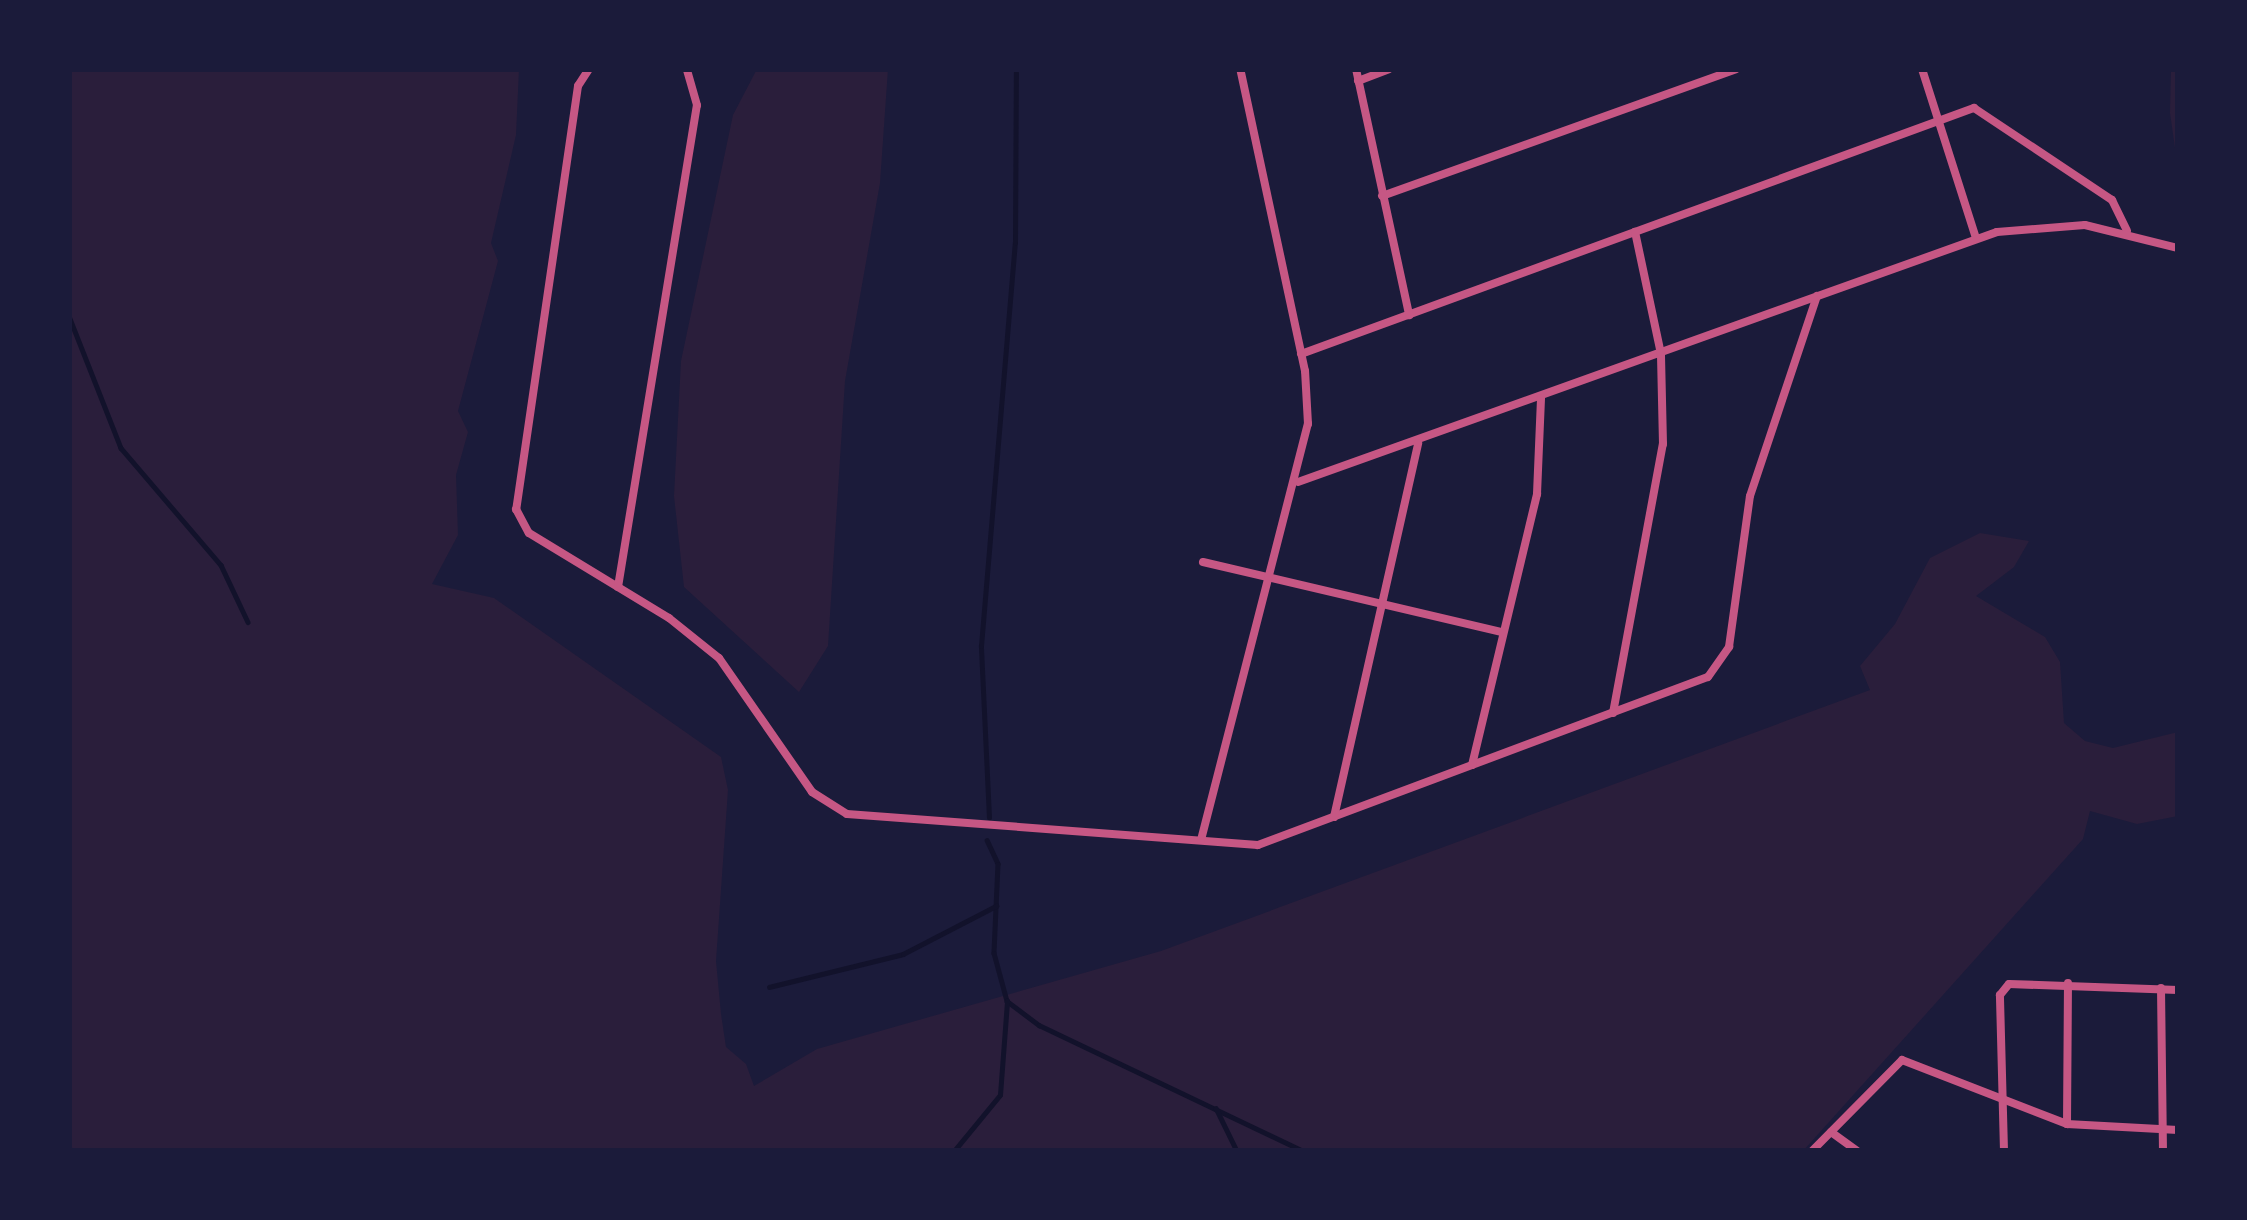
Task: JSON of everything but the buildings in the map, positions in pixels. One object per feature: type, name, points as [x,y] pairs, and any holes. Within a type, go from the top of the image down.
[{"type":"street","points":[[589,69],[578,86],[514,499],[529,533],[618,587],[718,658],[805,783],[837,811],[1258,845],[1708,677],[1726,656],[1750,496],[1817,296]]},
{"type":"street","points":[[618,587],[697,105],[687,69]]},
{"type":"street","points":[[1201,840],[1298,482],[1308,424],[1301,354],[1240,69]]},
{"type":"street","points":[[1356,69],[1409,315]]},
{"type":"street","points":[[1358,80],[1389,69]]},
{"type":"street","points":[[1382,196],[1736,69]]},
{"type":"street","points":[[1922,69],[1976,238]]},
{"type":"street","points":[[1301,354],[1938,120],[1984,109],[2121,207],[2126,231]]},
{"type":"street","points":[[1298,482],[1976,238],[2063,224],[2126,231],[2178,248]]},
{"type":"street","points":[[1613,713],[1657,503],[1661,354],[1635,232]]},
{"type":"street","points":[[1472,765],[1537,494],[1541,398]]},
{"type":"street","points":[[1334,817],[1418,442]]},
{"type":"street","points":[[1203,562],[1502,632]]},
{"type":"street","points":[[2067,1124],[2068,983]]},
{"type":"street","points":[[2004,1151],[2000,994],[2009,984],[2178,990]]},
{"type":"street","points":[[2161,988],[2163,1151]]},
{"type":"street","points":[[1812,1151],[1902,1060],[2006,1106],[2067,1124],[2178,1130]]},
{"type":"street","points":[[1831,1132],[1857,1151]]},
{"type":"shaded area","points":[[69,69],[519,69],[516,135],[491,243],[498,261],[458,411],[468,432],[456,475],[458,535],[432,584],[494,598],[721,757],[728,790],[716,961],[721,1014],[726,1047],[746,1064],[754,1086],[817,1049],[1161,951],[1870,690],[1860,666],[1895,624],[1930,558],[1980,533],[2029,541],[2014,567],[1976,596],[2045,637],[2060,662],[2064,723],[2085,741],[2113,748],[2178,732],[2178,816],[2137,824],[2090,811],[2083,839],[1803,1151],[69,1151]]},
{"type":"shaded area","points":[[757,69],[888,69],[880,183],[845,381],[828,646],[799,692],[684,587],[674,496],[681,361],[733,115]]},
{"type":"shaded area","points":[[2171,69],[2178,69],[2178,169],[2170,113]]},
{"type":"waterway","points":[[989,818],[981,646],[1015,243],[1016,69]]},
{"type":"waterway","points":[[69,316],[121,448],[221,565],[248,622]]},
{"type":"waterway","points":[[987,840],[998,864],[994,953],[1007,1001],[1039,1025],[1303,1151]]},
{"type":"waterway","points":[[769,987],[903,954],[996,906]]},
{"type":"waterway","points":[[954,1151],[1000,1095],[1007,1001]]},
{"type":"waterway","points":[[1216,1108],[1237,1151]]},
{"type":"waterway","points":[[69,1148],[72,1151]]}]
